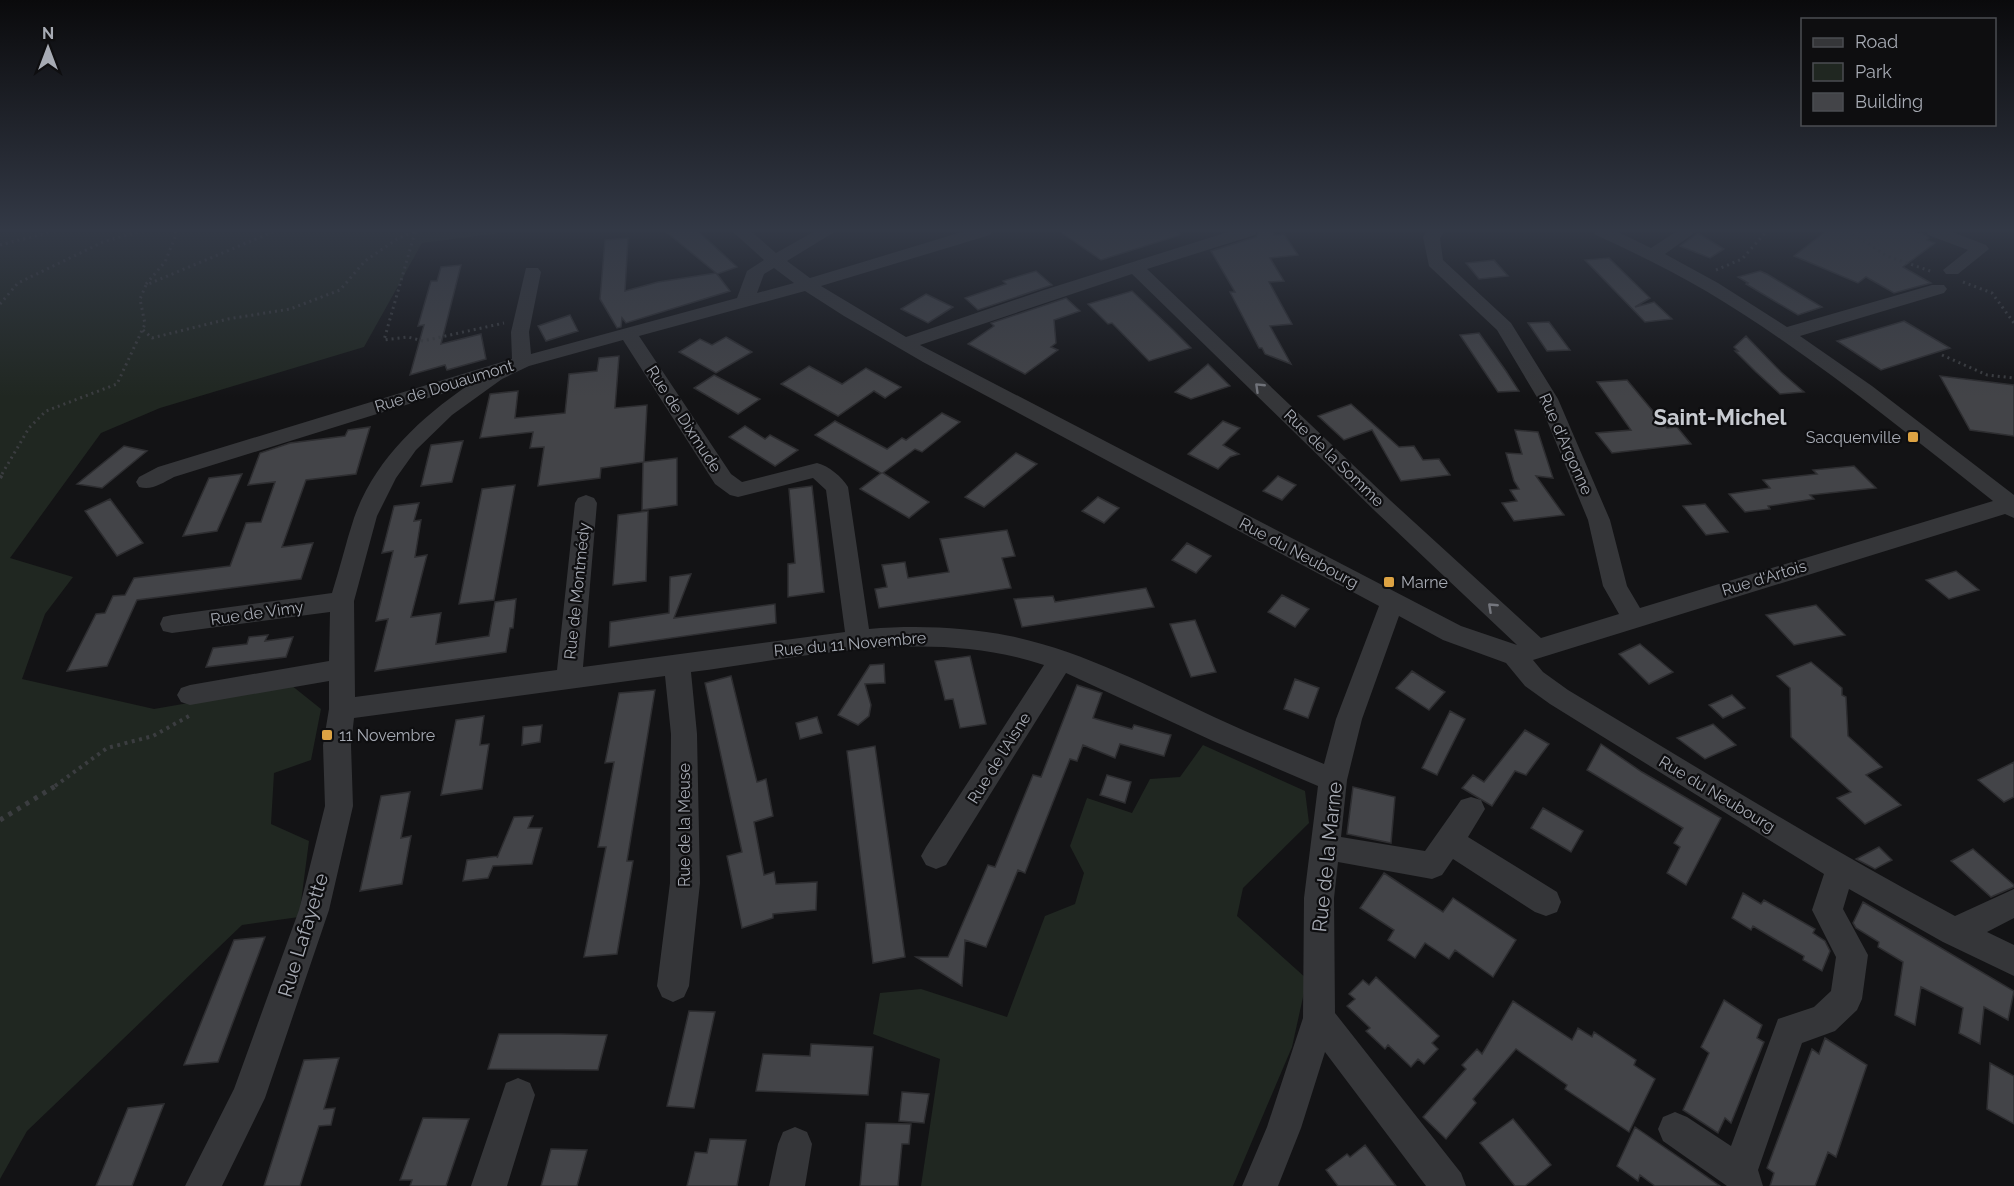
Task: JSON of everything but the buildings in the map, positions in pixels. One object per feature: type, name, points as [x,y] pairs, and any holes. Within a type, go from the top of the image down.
[{"type":"street","points":[[522,363],[520,332],[529,286]]},
{"type":"street","points":[[745,302],[751,286]]},
{"type":"street","name":"Rue de Douaumont","points":[[147,482],[165,472],[522,363],[801,286]]},
{"type":"street","name":"Rue du Neubourg","points":[[808,286],[905,344],[1452,633],[1525,652],[1534,679],[1559,697],[1841,867],[1954,932],[2014,961]]},
{"type":"street","points":[[905,344],[1077,286]]},
{"type":"street","name":"Rue de la Somme","points":[[1155,286],[1383,506],[1525,652]]},
{"type":"street","name":"Rue d'Argonne","points":[[1461,286],[1504,327],[1548,399],[1599,520],[1615,586],[1633,618]]},
{"type":"street","points":[[1709,286],[1785,334],[1899,416],[2013,506]]},
{"type":"street","points":[[1785,334],[1938,289]]},
{"type":"street","name":"Rue de Dixmude","points":[[629,335],[723,479],[738,490],[817,470],[837,487],[858,640]]},
{"type":"street","name":"Rue Lafayette","points":[[203,1186],[248,1098],[314,910],[339,806],[337,745],[342,709],[342,601],[366,516],[386,475],[409,445],[445,410],[495,375],[522,363]]},
{"type":"street","name":"Rue de Montmédy","points":[[569,679],[586,503]]},
{"type":"street","name":"Rue d'Artois","points":[[1525,652],[2013,506]]},
{"type":"street","name":"Rue de Vimy","points":[[172,624],[342,601]]},
{"type":"street","name":"Rue de la Marne","points":[[1260,1186],[1284,1128],[1318,1018],[1319,898],[1333,780],[1349,719],[1392,602]]},
{"type":"street","name":"Rue du 11 Novembre","points":[[342,709],[858,640],[908,636],[983,641],[1061,660],[1099,673],[1210,727],[1333,780]]},
{"type":"street","name":"Rue de l'Aisne","points":[[936,856],[1061,660]]},
{"type":"street","name":"Rue de la Meuse","points":[[673,986],[685,883],[684,734],[677,664]]},
{"type":"street","points":[[194,703],[342,669]]},
{"type":"street","points":[[1326,847],[1432,866],[1471,809]]},
{"type":"street","points":[[1449,842],[1546,902]]},
{"type":"street","points":[[1675,1129],[1743,1179],[1790,1031],[1824,1020],[1846,999],[1852,955],[1827,910],[1841,867]]},
{"type":"street","points":[[1954,932],[2014,903]]},
{"type":"street","points":[[1318,1018],[1448,1186]]},
{"type":"street","points":[[489,1186],[518,1095]]},
{"type":"street","points":[[787,1186],[795,1144]]},
{"type":"path","points":[[0,304],[15,286]]},
{"type":"path","points":[[0,478],[24,436],[46,411],[117,384],[146,324],[140,299],[145,286]]},
{"type":"path","points":[[143,330],[152,338],[228,319],[290,309],[340,290],[343,286]]},
{"type":"path","points":[[399,286],[384,340],[408,338],[423,341],[522,319]]},
{"type":"path","points":[[1942,355],[1987,375],[2014,378]]},
{"type":"path","points":[[0,820],[68,778],[107,748],[153,736],[194,703]]},
{"type":"green space","points":[[0,286],[398,286],[364,347],[160,408],[101,433],[10,558],[73,577],[45,614],[22,679],[154,709],[291,685],[321,709],[311,760],[274,773],[271,824],[309,841],[299,917],[242,925],[27,1131],[0,1179]]},
{"type":"green space","points":[[1203,745],[1305,791],[1309,823],[1243,888],[1237,916],[1307,979],[1292,1047],[1233,1186],[921,1186],[940,1059],[873,1034],[880,993],[921,989],[1007,1017],[1045,916],[1075,904],[1084,873],[1070,846],[1087,798],[1132,813],[1150,779],[1180,777]]},
{"type":"place","name":"Sacquenville","points":[[1913,437]]},
{"type":"place","name":"Marne","points":[[1389,582]]},
{"type":"place","name":"11 Novembre","points":[[327,735]]},
{"type":"district","name":"Saint-Michel","points":[[1720,417]]}]
